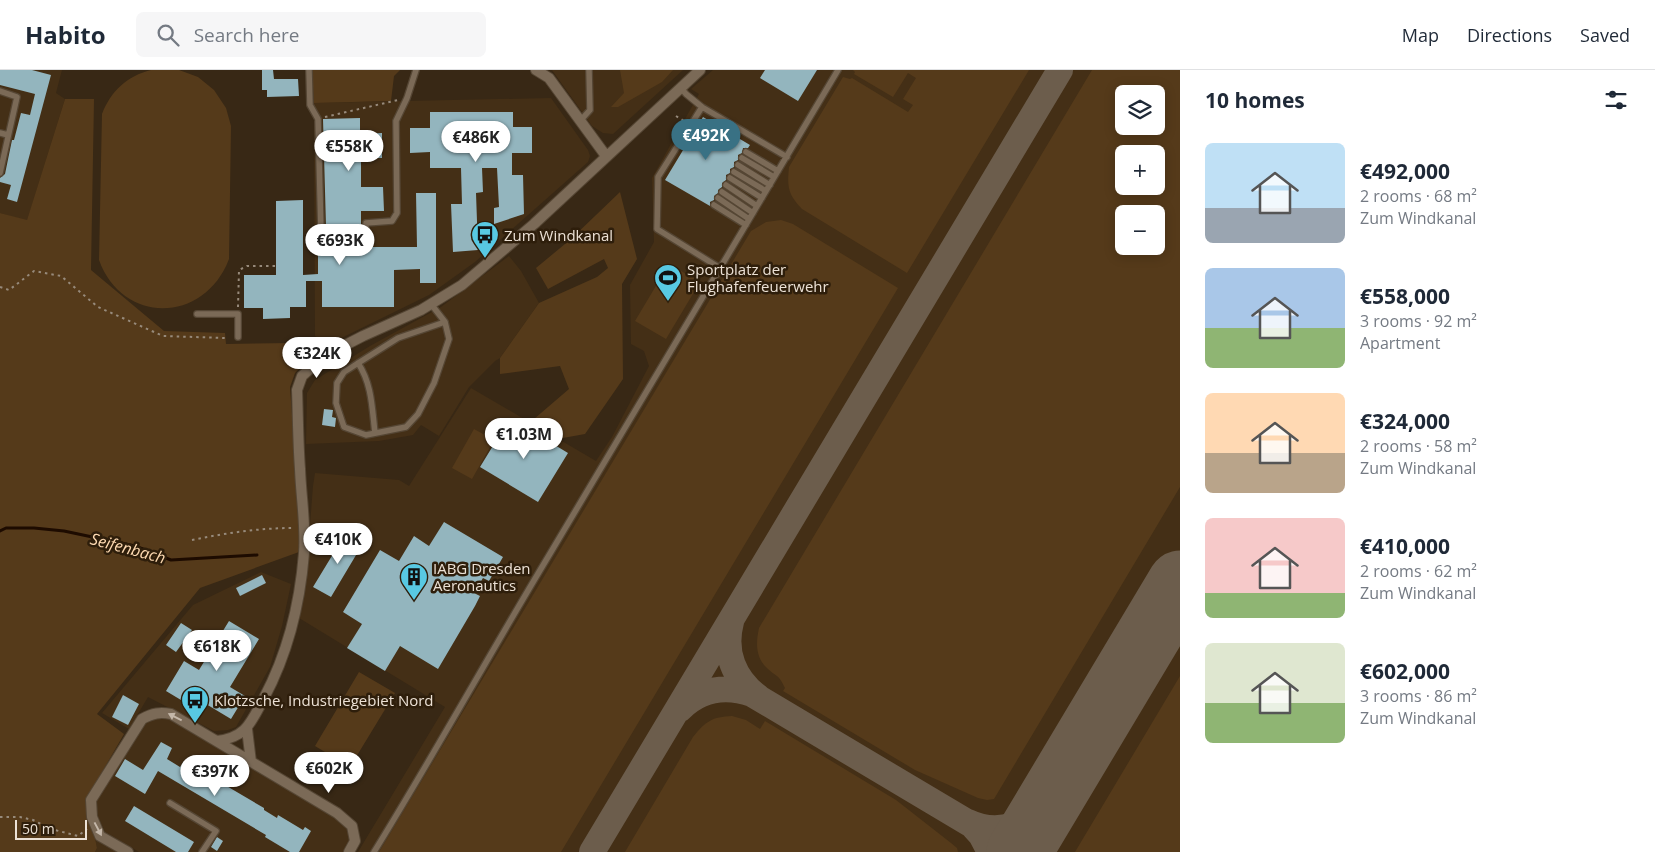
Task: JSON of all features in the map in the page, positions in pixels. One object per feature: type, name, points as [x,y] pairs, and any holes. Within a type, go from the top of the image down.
[{"type":"street","points":[[536,70],[549,78],[606,156]]},
{"type":"street","points":[[217,741],[237,736],[247,729],[272,681],[284,653],[291,628],[300,585],[304,551],[297,390],[302,376],[324,356],[431,304],[462,285],[515,241],[700,70]]},
{"type":"street","points":[[128,852],[100,836],[92,817],[91,800],[142,719],[153,713],[162,712],[171,714],[337,813],[352,826],[355,841],[349,852]]},
{"type":"street","points":[[247,729],[250,762]]},
{"type":"lane","points":[[309,70],[310,106],[318,119],[321,232]]},
{"type":"lane","points":[[366,232],[366,223],[392,221],[397,213],[396,121],[407,98],[416,70]]},
{"type":"lane","points":[[580,121],[590,110],[589,70]]},
{"type":"lane","points":[[374,852],[599,473],[644,392],[758,206],[838,70]]},
{"type":"lane","points":[[681,88],[702,106],[786,157]]},
{"type":"lane","points":[[0,91],[17,97],[0,173]]},
{"type":"lane","points":[[702,106],[658,177],[657,229],[720,268]]},
{"type":"lane","points":[[0,133],[8,135]]},
{"type":"lane","points":[[746,152],[778,171]]},
{"type":"lane","points":[[742,158],[774,178]]},
{"type":"lane","points":[[738,165],[770,184]]},
{"type":"lane","points":[[734,172],[766,192]]},
{"type":"lane","points":[[730,178],[762,198]]},
{"type":"lane","points":[[726,185],[758,206]]},
{"type":"lane","points":[[722,192],[753,213]]},
{"type":"lane","points":[[718,198],[748,222]]},
{"type":"lane","points":[[714,205],[748,222]]},
{"type":"lane","points":[[431,304],[445,322],[449,338],[434,383],[418,414],[406,427],[366,435],[344,427],[336,403],[337,383],[344,372],[398,338],[445,322]]},
{"type":"lane","points":[[196,314],[238,314],[238,337]]},
{"type":"lane","points":[[358,363],[369,385],[375,433]]},
{"type":"lane","points":[[170,803],[216,831],[202,852]]},
{"type":"path","points":[[318,119],[407,98]]},
{"type":"path","points":[[676,116],[690,125]]},
{"type":"path","points":[[321,232],[366,232]]},
{"type":"path","points":[[238,314],[239,270],[247,266],[276,266]]},
{"type":"path","points":[[0,287],[9,290],[34,271],[61,276],[98,307],[164,336],[225,338]]},
{"type":"path","points":[[192,540],[230,532],[268,528],[304,528]]},
{"type":"path","points":[[0,817],[33,820],[51,829],[78,836],[94,823]]},
{"type":"shaded area","points":[[0,70],[62,70],[56,93],[65,99],[27,221],[0,213]]},
{"type":"shaded area","points":[[151,70],[179,70],[198,77],[214,90],[226,108],[231,126],[229,259],[218,280],[202,295],[184,305],[164,308],[144,306],[126,297],[110,282],[99,260],[102,114],[110,98],[127,80]]},
{"type":"shaded area","points":[[312,70],[400,70],[394,76],[391,101],[314,103]]},
{"type":"shaded area","points":[[552,70],[683,70],[613,134],[603,133],[592,126]]},
{"type":"shaded area","points":[[620,70],[673,70],[662,82],[618,107],[611,107],[624,93]]},
{"type":"shaded area","points":[[713,70],[1180,70],[1180,852],[358,852],[445,707],[299,618],[305,589],[315,473],[399,480],[409,486],[471,388],[596,461],[612,437],[649,366],[644,351],[631,344],[630,285],[654,242],[652,178],[699,94],[691,89]]},
{"type":"shaded area","points":[[853,70],[1029,70],[907,273],[802,209],[791,195],[788,180],[789,167],[843,77],[852,78],[908,112],[913,105],[903,99],[916,78],[908,73],[893,97],[854,74]]},
{"type":"shaded area","points":[[1092,70],[1180,70],[1180,487],[994,799],[978,798],[915,770],[783,691],[785,688],[781,680],[760,659],[757,639],[759,628]]},
{"type":"shaded area","points":[[551,98],[588,150],[590,156],[588,162],[475,262],[429,295],[327,345],[315,336],[314,103]]},
{"type":"shaded area","points":[[65,99],[94,99],[91,270],[164,331],[225,333],[226,344],[294,343],[313,355],[295,373],[290,387],[300,528],[299,552],[200,588],[97,714],[124,734],[87,798],[97,848],[95,852],[0,852],[0,213],[27,220]]},
{"type":"shaded area","points":[[620,192],[637,259],[622,284],[623,379],[585,434],[563,438],[534,419],[569,389],[560,366],[500,374],[500,358],[539,303],[597,277],[608,268],[604,259],[548,289],[536,268],[571,239]]},
{"type":"shaded area","points":[[781,220],[793,224],[898,288],[561,852],[379,852],[751,231],[766,222]]},
{"type":"shaded area","points":[[509,256],[521,271],[539,303],[500,358],[469,387],[439,436],[421,425],[413,435],[379,441],[306,444],[307,393],[315,380],[370,346],[441,307]]},
{"type":"shaded area","name":"Sportplatz der Flughafenfeuerwehr","points":[[669,264],[700,282],[666,339],[635,321]]},
{"type":"shaded area","points":[[474,429],[494,440],[472,479],[452,468]]},
{"type":"shaded area","points":[[261,572],[291,584],[282,626],[270,667],[236,727],[228,730],[214,731],[148,697],[129,729],[102,713],[193,605]]},
{"type":"shaded area","points":[[359,672],[395,693],[350,767],[315,746]]},
{"type":"shaded area","points":[[1180,676],[1180,852],[1075,852]]},
{"type":"shaded area","points":[[732,716],[746,720],[760,729],[765,721],[896,800],[957,848],[958,852],[625,852],[693,737],[710,721],[719,717]]},
{"type":"shaded area","points":[[152,719],[171,719],[337,818],[347,827],[350,835],[349,845],[345,852],[139,852],[105,832],[96,812],[97,799],[140,730]]},
{"type":"shaded area","points":[[95,839],[118,852],[95,852],[97,848]]},
{"type":"building","points":[[0,70],[32,70],[51,75],[17,202],[7,199],[11,185],[0,182],[0,178],[5,174],[12,140],[14,140],[21,113],[30,115],[35,94],[0,85]]},
{"type":"building","points":[[262,70],[273,70],[274,79],[298,79],[299,96],[267,97],[267,90],[262,90]]},
{"type":"building","points":[[765,70],[817,70],[798,101],[760,78]]},
{"type":"building","points":[[430,112],[513,112],[513,127],[532,127],[532,153],[512,153],[512,175],[523,175],[524,214],[494,224],[494,208],[499,207],[497,168],[482,168],[483,192],[476,193],[478,250],[453,252],[451,204],[462,204],[461,168],[430,168],[430,152],[410,153],[410,128],[430,128]]},
{"type":"building","points":[[703,117],[750,145],[748,148],[743,148],[742,153],[738,155],[738,160],[734,162],[734,167],[730,169],[730,173],[726,175],[726,180],[714,196],[714,200],[710,202],[710,206],[665,180]]},
{"type":"building","points":[[360,118],[360,134],[382,133],[382,158],[361,158],[361,187],[383,187],[384,211],[361,211],[361,227],[326,227],[323,119]]},
{"type":"building","points":[[416,193],[436,193],[436,283],[420,283],[420,269],[394,270],[394,307],[322,307],[322,281],[306,281],[306,307],[290,307],[290,318],[263,319],[263,308],[244,308],[244,275],[276,275],[276,201],[303,200],[303,275],[318,274],[318,247],[417,247]]},
{"type":"building","points":[[324,409],[333,410],[332,417],[336,418],[335,427],[322,425]]},
{"type":"building","points":[[510,418],[568,453],[538,502],[480,467]]},
{"type":"building","name":"IABG Dresden Aeronautics","points":[[444,522],[503,557],[489,581],[483,578],[474,593],[480,596],[438,669],[400,646],[385,671],[347,648],[362,624],[343,612],[380,550],[399,561],[414,536],[429,546]]},
{"type":"building","points":[[344,536],[354,542],[358,536],[365,540],[331,597],[313,587]]},
{"type":"building","points":[[262,575],[266,583],[240,596],[236,588]]},
{"type":"building","points":[[229,621],[259,639],[230,687],[245,696],[231,719],[186,692],[181,700],[166,691],[184,661],[199,670]]},
{"type":"building","points":[[181,623],[192,630],[176,652],[166,645]]},
{"type":"building","points":[[123,695],[139,704],[128,725],[112,717]]},
{"type":"building","points":[[161,742],[172,748],[167,759],[180,767],[184,761],[264,808],[264,810],[277,818],[278,815],[303,830],[305,827],[311,831],[299,852],[290,852],[265,837],[266,835],[158,771],[145,794],[115,776],[125,759],[143,770]]},
{"type":"building","points":[[134,806],[194,842],[188,852],[176,852],[125,821]]},
{"type":"building","points":[[217,837],[223,841],[217,851],[211,847]]},
{"type":"waterway","name":"Seifenbach","points":[[0,531],[6,528],[64,531],[135,546],[171,560],[257,555]]},
{"type":"taxiway","points":[[592,852],[1060,70]]},
{"type":"taxiway","points":[[731,622],[728,644],[732,664],[743,682],[758,697]]},
{"type":"taxiway","points":[[680,709],[696,697],[714,691],[733,690],[752,694],[972,825],[981,835],[990,852]]},
{"type":"taxiway","points":[[968,822],[991,828],[1013,826],[1034,816],[1050,800]]},
{"type":"runway","points":[[1019,852],[1180,583]]},
{"type":"place","name":"Zum Windkanal","points":[[485,259]]},
{"type":"place","name":"Sportplatz der Flughafenfeuerwehr","points":[[668,302]]},
{"type":"place","name":"IABG Dresden Aeronautics","points":[[414,601]]},
{"type":"place","name":"Klotzsche, Industriegebiet Nord","points":[[195,724]]}]
